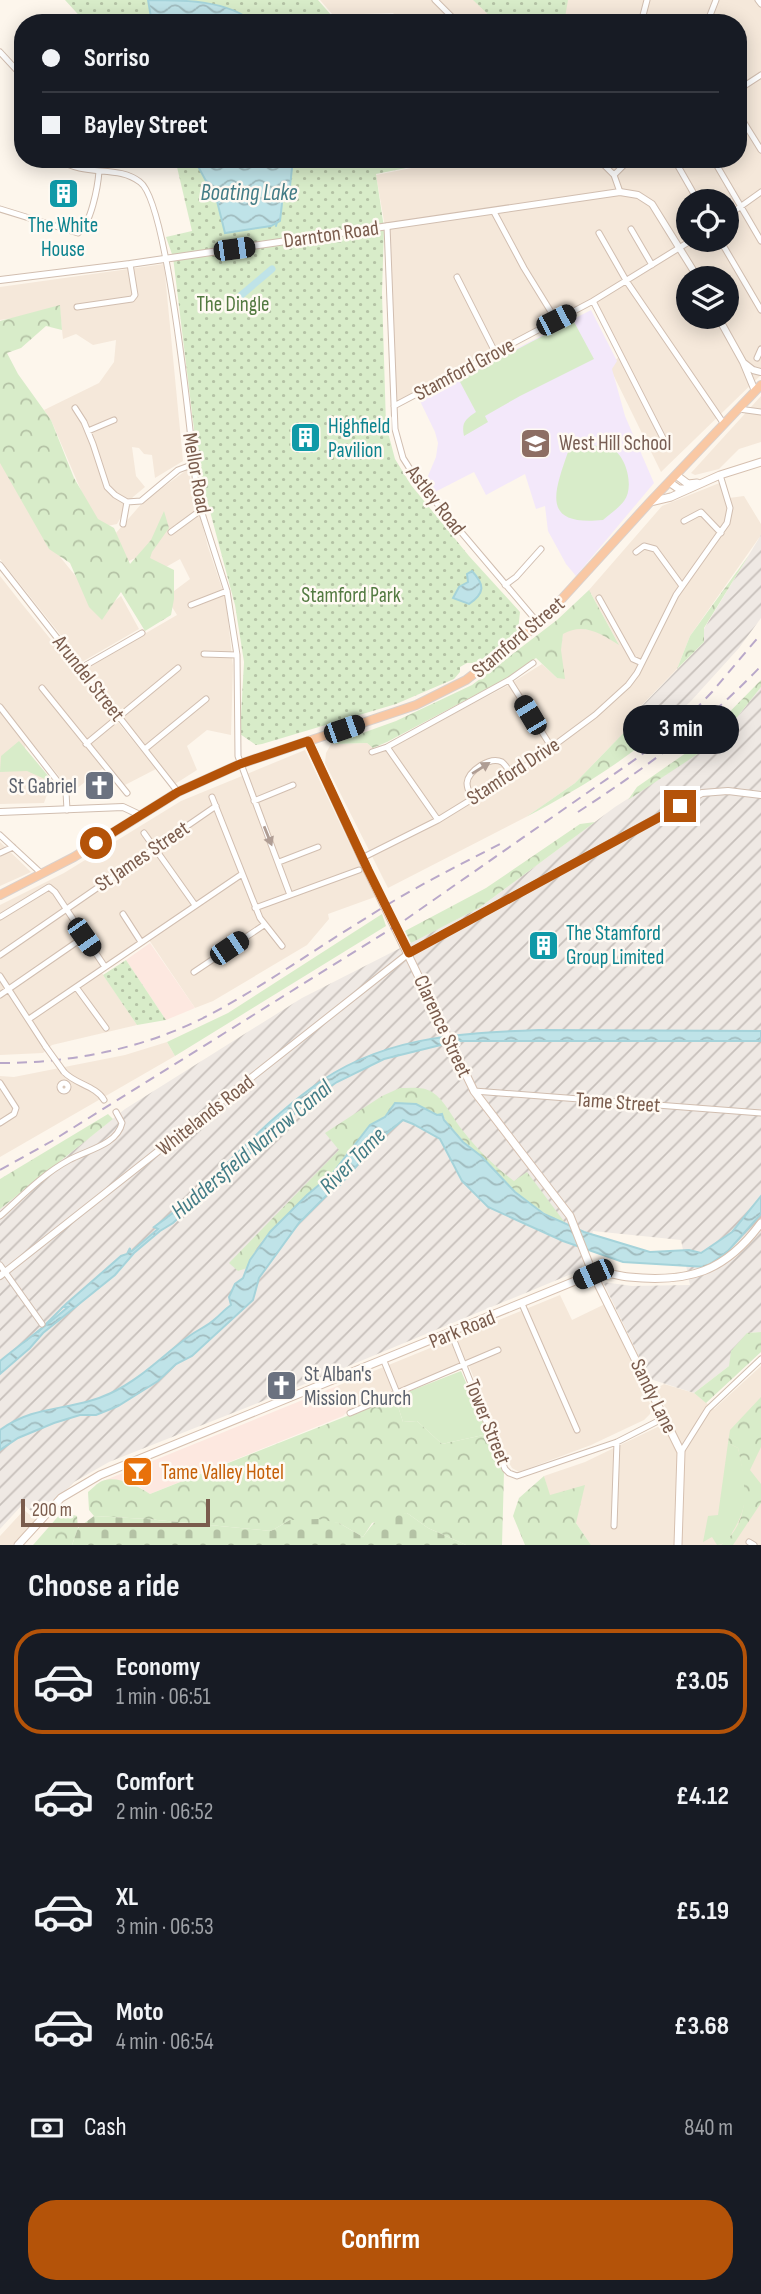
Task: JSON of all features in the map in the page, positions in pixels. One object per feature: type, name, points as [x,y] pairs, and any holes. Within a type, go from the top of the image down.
[{"type":"highway","name":"Stamford Street","points":[[0,895],[74,857],[178,792],[240,764],[416,705],[466,680],[539,624],[758,388]]},
{"type":"main road","points":[[650,502],[671,497],[720,475],[761,462]]},
{"type":"main road","points":[[672,479],[688,484],[701,483]]},
{"type":"main road","points":[[672,479],[679,489],[689,489]]},
{"type":"main road","name":"Clarence Street","points":[[308,741],[474,1091],[570,1216],[585,1257]]},
{"type":"main road","name":"Park Road","points":[[18,1545],[61,1498],[89,1480],[593,1274],[602,1272],[645,1278],[700,1274],[730,1257],[761,1223]]},
{"type":"main road","name":"Sandy Lane","points":[[585,1257],[681,1452],[678,1545]]},
{"type":"street","points":[[435,0],[449,14]]},
{"type":"street","points":[[0,52],[14,67]]},
{"type":"street","points":[[747,127],[761,150]]},
{"type":"street","points":[[0,209],[78,233],[85,227],[100,171],[75,168]]},
{"type":"street","points":[[608,168],[614,174],[620,192],[638,195],[652,204],[676,242]]},
{"type":"street","points":[[614,174],[620,168]]},
{"type":"street","points":[[679,168],[691,189]]},
{"type":"street","points":[[718,168],[761,241]]},
{"type":"street","name":"Mellor Road","points":[[100,171],[129,175],[142,183],[149,194],[167,257],[201,510],[227,591],[237,655],[237,740],[240,764],[290,895]]},
{"type":"street","name":"Darnton Road","points":[[0,280],[130,264],[620,192]]},
{"type":"street","points":[[741,206],[761,192]]},
{"type":"street","points":[[494,212],[556,320]]},
{"type":"street","name":"Astley Road","points":[[387,226],[395,429],[403,458],[417,480],[539,624]]},
{"type":"street","points":[[631,229],[652,265]]},
{"type":"street","points":[[599,233],[627,282],[724,424]]},
{"type":"street","name":"Stamford Grove","points":[[394,406],[593,301],[676,250]]},
{"type":"street","points":[[727,252],[761,310]]},
{"type":"street","points":[[77,307],[132,299],[135,295],[130,264]]},
{"type":"street","points":[[457,277],[495,352]]},
{"type":"street","points":[[593,301],[664,440]]},
{"type":"street","points":[[725,329],[758,388]]},
{"type":"street","points":[[757,358],[761,349]]},
{"type":"street","points":[[743,362],[753,370],[761,372]]},
{"type":"street","points":[[75,408],[88,431],[107,487],[127,502],[141,500],[178,470],[194,464]]},
{"type":"street","points":[[739,409],[761,412]]},
{"type":"street","points":[[88,431],[114,420]]},
{"type":"street","name":"Stamford Drive","points":[[362,858],[438,820],[512,776],[552,748],[628,685],[642,663],[668,609],[721,533],[731,514],[720,475]]},
{"type":"street","points":[[123,524],[127,502]]},
{"type":"street","points":[[171,532],[201,510]]},
{"type":"street","points":[[684,511],[687,520],[698,513],[704,513],[721,533]]},
{"type":"street","points":[[636,552],[642,544],[655,549],[682,586]]},
{"type":"street","points":[[506,585],[541,549]]},
{"type":"street","name":"Arundel Street","points":[[0,565],[178,792]]},
{"type":"street","points":[[191,605],[227,591]]},
{"type":"street","points":[[599,598],[633,659],[642,663]]},
{"type":"street","points":[[81,668],[142,633]]},
{"type":"street","points":[[204,654],[237,655]]},
{"type":"street","points":[[372,752],[387,747],[509,680],[533,663]]},
{"type":"street","points":[[86,744],[178,668]]},
{"type":"street","points":[[509,680],[552,748]]},
{"type":"street","points":[[42,688],[127,793]]},
{"type":"street","points":[[145,749],[206,699]]},
{"type":"street","points":[[0,707],[66,792],[67,810]]},
{"type":"street","points":[[387,747],[438,820]]},
{"type":"street","points":[[472,799],[467,780],[479,767],[498,761],[504,763],[512,776]]},
{"type":"street","points":[[254,801],[293,785]]},
{"type":"street","name":"Whitelands Road","points":[[3,1274],[409,953],[702,793],[728,791],[761,794]]},
{"type":"street","points":[[212,797],[255,908],[264,925],[282,946]]},
{"type":"street","name":"St James Street","points":[[0,955],[216,806]]},
{"type":"street","points":[[0,812],[123,807],[140,815]]},
{"type":"street","points":[[144,833],[195,905]]},
{"type":"street","points":[[0,835],[42,874]]},
{"type":"street","points":[[279,862],[318,846]]},
{"type":"street","points":[[0,853],[13,847]]},
{"type":"street","points":[[255,908],[359,870]]},
{"type":"street","points":[[29,1018],[242,874]]},
{"type":"street","points":[[0,917],[49,887],[105,967]]},
{"type":"street","points":[[123,914],[141,942]]},
{"type":"street","points":[[194,972],[264,925]]},
{"type":"street","points":[[0,995],[84,937]]},
{"type":"street","points":[[0,976],[68,1081],[101,1094],[104,1100]]},
{"type":"street","points":[[76,987],[106,1028]]},
{"type":"street","points":[[0,1083],[16,1108],[13,1114],[0,1123]]},
{"type":"street","name":"Tame Street","points":[[474,1091],[761,1113]]},
{"type":"street","points":[[0,1216],[45,1175],[67,1160],[114,1137],[122,1123],[116,1112]]},
{"type":"street","points":[[0,1265],[3,1274],[41,1324]]},
{"type":"street","points":[[522,1304],[578,1430]]},
{"type":"street","name":"Tower Street","points":[[451,1333],[506,1469],[512,1475],[517,1476],[617,1442],[664,1418]]},
{"type":"street","points":[[350,1413],[498,1350]]},
{"type":"street","points":[[681,1452],[708,1409],[761,1359]]},
{"type":"street","points":[[384,1361],[397,1393]]},
{"type":"street","points":[[614,1526],[617,1442]]},
{"type":"shaded area","points":[[320,0],[761,0],[761,375],[661,472],[609,366],[620,356],[592,302],[395,405],[385,227],[376,175],[411,168],[747,168],[747,14],[332,14]]},
{"type":"shaded area","points":[[164,264],[183,461],[155,478],[152,455],[132,447],[136,476],[145,487],[133,497],[117,524],[97,528],[51,420],[44,410],[99,383],[114,362],[116,340],[93,345],[76,334],[63,339],[60,311],[0,320],[0,287]]},
{"type":"shaded area","name":"West Hill School","points":[[591,310],[617,361],[612,369],[625,416],[654,483],[576,576],[566,564],[548,531],[545,506],[536,509],[525,474],[486,495],[474,472],[433,493],[425,483],[436,457],[438,443],[419,399]]},
{"type":"shaded area","points":[[761,396],[761,442],[739,449],[719,469],[695,475],[691,473]]},
{"type":"shaded area","points":[[0,455],[61,558],[103,610],[121,596],[139,629],[82,662],[0,559]]},
{"type":"shaded area","points":[[188,469],[208,547],[226,600],[233,666],[231,735],[207,730],[187,746],[197,770],[175,784],[84,669],[177,615],[166,597],[190,579],[180,559],[152,575],[137,557],[127,562],[116,533],[143,502]]},
{"type":"shaded area","points":[[722,482],[729,498],[744,496],[761,524],[761,535],[690,636],[677,669],[636,711],[640,716],[575,783],[526,817],[388,888],[325,763],[331,744],[367,743],[379,753],[507,686],[542,664],[557,678],[563,633],[573,628],[596,630],[618,643],[589,590],[662,506]]},
{"type":"shaded area","points":[[761,535],[761,618],[739,648],[691,701],[655,734],[636,712],[704,642],[704,629]]},
{"type":"shaded area","points":[[0,576],[156,769],[125,785],[106,766],[72,792],[26,736],[24,765],[52,780],[44,803],[0,804]]},
{"type":"shaded area","points":[[761,687],[761,1332],[747,1333],[729,1366],[694,1393],[650,1379],[603,1282],[632,1286],[690,1285],[681,1240],[593,1231],[581,1270],[288,1391],[281,1372],[272,1376],[278,1395],[109,1462],[74,1482],[38,1517],[23,1504],[0,1529],[0,1209],[125,1109],[302,998],[479,908],[615,807],[719,740]]},
{"type":"shaded area","points":[[305,750],[375,897],[328,914],[329,919],[307,945],[213,1001],[195,1008],[147,937],[100,970],[137,1025],[52,1045],[43,1053],[0,1055],[0,905],[64,873],[181,801]]},
{"type":"shaded area","points":[[0,842],[31,872],[0,886]]},
{"type":"shaded area","points":[[150,943],[195,1008],[166,1020],[126,960]]},
{"type":"shaded area","points":[[167,1042],[175,1056],[0,1157],[0,1076],[14,1077],[125,1055]]},
{"type":"shaded area","points":[[560,1295],[572,1320],[605,1304],[651,1406],[650,1414],[644,1420],[591,1445],[519,1472],[512,1468],[505,1456],[467,1361],[348,1411],[337,1386]]},
{"type":"shaded area","points":[[761,1366],[761,1545],[591,1545],[576,1523],[549,1495],[544,1476],[585,1462],[672,1420],[655,1389],[664,1384],[694,1393],[714,1409]]},
{"type":"shaded area","points":[[337,1386],[348,1411],[343,1416],[150,1494],[138,1486],[122,1481],[103,1481]]},
{"type":"shaded area","points":[[24,1510],[36,1520],[13,1545],[0,1545],[0,1536]]},
{"type":"green space","points":[[65,0],[318,0],[330,14],[78,14]]},
{"type":"green space","points":[[473,0],[568,0],[566,14],[488,14]]},
{"type":"green space","name":"Stamford Park","points":[[177,168],[406,168],[376,174],[384,228],[382,293],[386,425],[395,459],[411,485],[469,556],[520,612],[518,631],[477,663],[467,663],[460,667],[460,672],[454,679],[396,704],[262,744],[256,745],[240,734],[244,662],[235,605],[199,470],[173,257],[166,237],[192,231]]},
{"type":"green space","points":[[60,305],[62,330],[46,326],[21,348],[7,353],[18,374],[51,420],[74,478],[98,519],[114,528],[130,564],[151,540],[164,511],[169,528],[150,558],[174,570],[174,599],[171,615],[145,631],[121,592],[102,620],[89,607],[70,563],[49,549],[0,463],[0,321]]},
{"type":"green space","points":[[573,320],[594,359],[485,416],[488,422],[464,436],[465,421],[476,412],[459,380]]},
{"type":"green space","points":[[580,446],[609,447],[615,450],[627,471],[627,495],[620,506],[603,520],[583,521],[570,518],[561,512],[557,504],[556,494],[568,452]]},
{"type":"green space","points":[[749,555],[704,628],[704,642],[677,669],[690,636]]},
{"type":"green space","points":[[589,590],[619,645],[585,629],[563,634],[561,650],[565,679],[557,678],[536,658],[509,677],[373,748],[367,743],[332,744],[396,721],[472,685],[557,620]]},
{"type":"green space","points":[[761,680],[761,687],[719,740],[628,800],[637,787],[696,746]]},
{"type":"green space","points":[[640,716],[655,734],[593,779],[526,817],[575,783]]},
{"type":"green space","points":[[19,741],[50,778],[47,780],[27,771],[0,772],[1,756]]},
{"type":"green space","points":[[595,822],[479,908],[411,943],[405,931],[486,888],[580,824]]},
{"type":"green space","points":[[382,914],[386,926],[175,1056],[167,1042],[228,1013]]},
{"type":"green space","points":[[126,960],[166,1020],[137,1025],[103,975]]},
{"type":"green space","points":[[400,1088],[425,1089],[437,1095],[468,1138],[500,1170],[514,1181],[527,1172],[566,1224],[536,1208],[512,1189],[468,1146],[442,1114],[438,1115],[415,1104],[394,1104],[346,1154],[332,1174],[272,1230],[253,1254],[247,1268],[238,1271],[229,1263],[339,1150],[325,1133],[382,1096]]},
{"type":"green space","points":[[108,1114],[113,1119],[0,1209],[0,1179]]},
{"type":"green space","points":[[761,1332],[761,1352],[706,1403],[694,1393],[729,1366],[731,1351],[747,1333]]},
{"type":"green space","points":[[461,1371],[488,1434],[442,1444],[417,1421],[403,1422],[395,1397]]},
{"type":"green space","points":[[395,1397],[403,1422],[417,1421],[442,1444],[488,1434],[504,1472],[502,1545],[466,1545],[428,1528],[407,1513],[372,1523],[363,1537],[339,1523],[290,1520],[271,1531],[94,1516],[89,1510],[88,1492],[102,1481],[121,1480],[150,1494]]},
{"type":"green space","points":[[761,1397],[761,1447],[750,1470],[761,1484],[761,1503],[733,1545],[721,1545],[738,1524],[744,1500],[738,1448],[728,1443],[730,1430]]},
{"type":"green space","points":[[728,1443],[738,1448],[745,1480],[745,1500],[739,1520],[730,1536],[717,1545],[712,1537],[703,1542],[708,1516],[718,1515]]},
{"type":"green space","points":[[544,1476],[550,1495],[585,1485],[576,1523],[591,1545],[525,1545],[513,1516],[519,1498]]},
{"type":"green space","points":[[62,1512],[77,1516],[78,1528],[72,1545],[33,1545]]},
{"type":"green space","points":[[407,1513],[428,1528],[466,1545],[72,1545],[78,1528],[94,1516],[271,1531],[290,1520],[318,1519],[339,1523],[363,1537],[381,1518]]},
{"type":"water","points":[[148,0],[205,3],[242,14],[150,14]]},
{"type":"water","name":"Boating Lake","points":[[199,168],[292,168],[290,186],[284,186],[280,221],[271,226],[225,233],[217,201]]},
{"type":"water","points":[[472,571],[481,589],[469,604],[453,598],[459,587],[468,582],[467,574]]},
{"type":"water","points":[[539,1030],[761,1031],[761,1041],[457,1041],[384,1059],[337,1082],[310,1100],[173,1223],[134,1253],[115,1275],[43,1333],[0,1374],[0,1361],[68,1307],[63,1307],[121,1256],[127,1254],[130,1248],[130,1252],[158,1229],[154,1227],[194,1194],[270,1122],[310,1089],[336,1072],[363,1058],[419,1041],[478,1033]]},
{"type":"water","name":"River Tame","points":[[395,1103],[416,1104],[437,1115],[442,1114],[463,1142],[481,1156],[515,1192],[544,1214],[584,1232],[650,1252],[689,1250],[701,1253],[732,1232],[761,1196],[761,1214],[728,1251],[706,1267],[623,1262],[563,1241],[488,1207],[462,1181],[440,1139],[403,1120],[380,1139],[340,1185],[299,1223],[259,1278],[253,1300],[192,1356],[176,1364],[158,1381],[118,1406],[96,1415],[80,1415],[54,1423],[18,1438],[0,1450],[0,1430],[14,1421],[41,1411],[82,1403],[111,1393],[142,1374],[231,1305],[229,1297],[235,1284],[243,1278],[250,1260],[270,1232],[332,1174],[370,1125],[385,1117]]},
{"type":"waterway","points":[[276,226],[277,222]]},
{"type":"waterway","points":[[239,297],[272,269]]},
{"type":"waterway","name":"Huddersfield Narrow Canal","points":[[38,1332],[63,1307]]},
{"type":"railway","points":[[0,1170],[52,1141],[402,922],[640,756],[691,714],[761,634]]},
{"type":"railway","points":[[578,812],[674,744],[719,707],[761,666]]},
{"type":"railway","points":[[0,1063],[55,1060],[109,1051],[187,1026],[251,991],[400,897],[506,841]]},
{"type":"place","name":"The White House","points":[[63,193]]},
{"type":"place","name":"Highfield Pavilion","points":[[305,438]]},
{"type":"place","name":"West Hill School","points":[[536,443]]},
{"type":"place","name":"St Gabriel","points":[[100,786]]},
{"type":"place","name":"The Stamford Group Limited","points":[[543,945]]},
{"type":"place","name":"St Alban's Mission Church","points":[[281,1386]]},
{"type":"place","name":"Tame Valley Hotel","points":[[138,1472]]},
{"type":"route","points":[[96,843],[178,792],[240,764],[308,741],[409,953],[680,806]]},
{"type":"park label","name":"The Dingle","points":[[233,304]]}]
